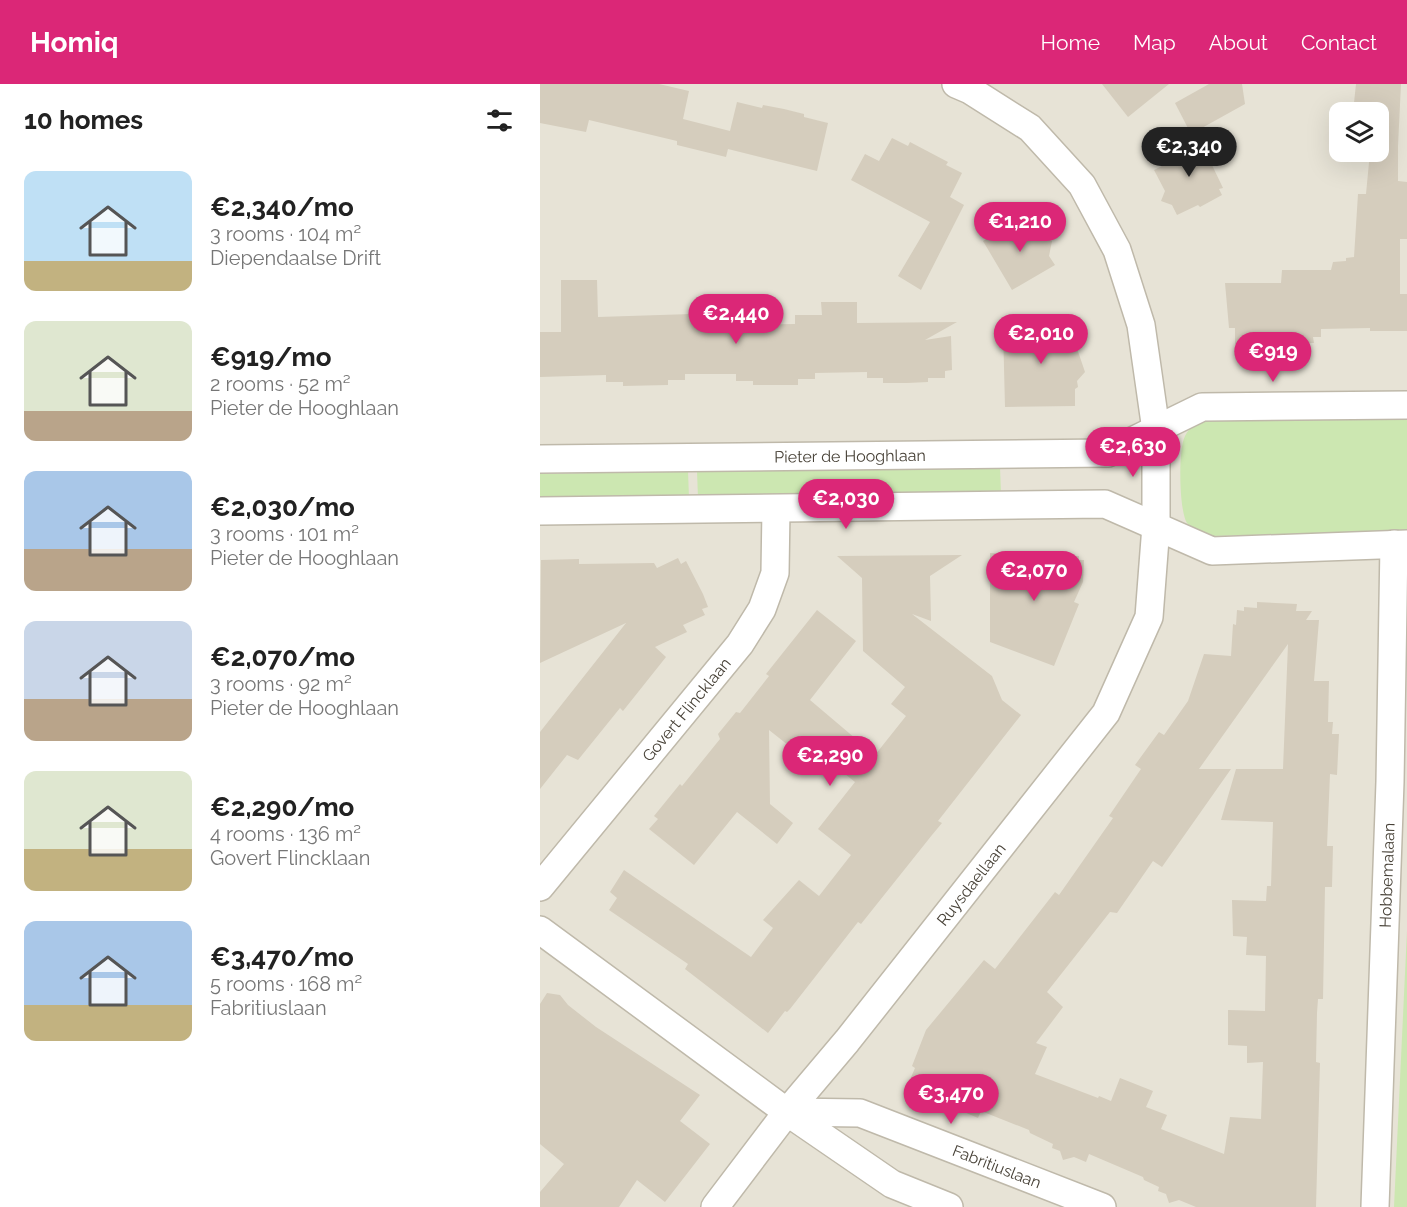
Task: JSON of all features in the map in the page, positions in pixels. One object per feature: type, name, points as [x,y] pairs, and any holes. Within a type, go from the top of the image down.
[{"type":"street","points":[[956,84],[970,90],[1030,128],[1082,185],[1117,250],[1141,325],[1156,430],[1156,526]]},
{"type":"street","name":"Pieter de Hooghlaan","points":[[540,459],[1108,453],[1202,406],[1407,405]]},
{"type":"street","points":[[540,511],[1095,503],[1105,504],[1212,551],[1401,544]]},
{"type":"street","name":"Govert Flincklaan","points":[[540,887],[740,644],[762,609],[774,573],[776,508]]},
{"type":"street","name":"Ruysdaellaan","points":[[715,1207],[787,1112],[848,1041],[1106,713],[1149,617],[1156,526]]},
{"type":"street","name":"Hobbemalaan","points":[[1375,1207],[1389,794],[1401,544]]},
{"type":"street","points":[[540,930],[787,1112],[892,1184],[949,1207]]},
{"type":"street","name":"Fabritiuslaan","points":[[787,1112],[860,1113],[1102,1207]]},
{"type":"shaded area","points":[[540,84],[1407,84],[1407,1207],[540,1207]]},
{"type":"green space","points":[[1407,417],[1407,533],[1211,536],[1195,530],[1187,523],[1182,506],[1181,453],[1185,436],[1196,424],[1212,420]]},
{"type":"green space","points":[[1000,467],[1001,494],[698,498],[697,471]]},
{"type":"green space","points":[[688,471],[689,498],[540,500],[540,474]]},
{"type":"green space","points":[[1407,931],[1407,1207],[1394,1207]]},
{"type":"building","points":[[540,84],[659,84],[689,91],[683,119],[730,131],[737,102],[762,108],[763,105],[784,109],[828,123],[817,171],[728,149],[726,157],[677,145],[677,141],[589,120],[586,132],[540,123]]},
{"type":"building","points":[[1102,84],[1169,84],[1128,117]]},
{"type":"building","points":[[1209,84],[1242,84],[1245,104],[1191,134],[1175,103]]},
{"type":"building","points":[[1356,84],[1401,84],[1398,181],[1407,182],[1407,239],[1400,239],[1400,294],[1407,294],[1407,331],[1370,331],[1370,328],[1321,329],[1321,337],[1313,337],[1314,343],[1297,343],[1297,348],[1252,349],[1252,344],[1235,344],[1235,328],[1229,328],[1225,283],[1281,283],[1282,270],[1331,270],[1333,262],[1346,261],[1346,258],[1354,257],[1358,194],[1366,194],[1369,162],[1389,162],[1389,102],[1354,102]]},
{"type":"building","points":[[892,138],[908,146],[910,142],[948,162],[946,165],[962,173],[950,197],[964,205],[921,290],[898,276],[930,222],[851,180],[865,154],[879,161]]},
{"type":"building","points":[[1199,138],[1223,188],[1219,189],[1222,195],[1200,207],[1198,205],[1177,215],[1172,205],[1161,201],[1165,191],[1154,170],[1166,164],[1163,158]]},
{"type":"building","points":[[1015,222],[1019,228],[1030,222],[1038,236],[1052,241],[1049,256],[1055,265],[1012,290],[983,241]]},
{"type":"building","points":[[561,280],[597,280],[598,317],[691,314],[691,303],[727,303],[727,325],[795,324],[795,315],[822,315],[821,302],[857,302],[857,323],[957,322],[925,340],[951,336],[952,370],[945,371],[945,378],[928,378],[928,382],[907,383],[883,383],[883,378],[867,378],[867,372],[815,373],[815,379],[798,379],[798,385],[753,385],[753,381],[736,381],[736,374],[685,374],[685,380],[668,380],[668,385],[623,386],[623,382],[606,382],[606,375],[540,377],[540,332],[561,332]]},
{"type":"building","points":[[1067,319],[1085,372],[1077,381],[1075,406],[1005,407],[1003,328]]},
{"type":"building","points":[[990,553],[1079,556],[1079,560],[1084,560],[1083,582],[1074,602],[1079,604],[1054,666],[990,642]]},
{"type":"building","points":[[962,555],[930,576],[931,621],[912,614],[992,676],[1002,700],[1021,715],[938,821],[942,823],[861,924],[858,922],[790,1009],[785,1011],[768,1033],[685,969],[688,964],[609,910],[617,898],[610,892],[624,870],[751,957],[773,928],[763,920],[799,880],[819,896],[851,855],[818,829],[855,782],[800,738],[793,749],[769,730],[770,804],[793,823],[777,844],[737,812],[694,865],[649,829],[658,819],[654,816],[720,739],[718,734],[736,712],[740,713],[769,676],[766,674],[817,610],[856,641],[810,700],[875,755],[906,716],[891,704],[905,687],[863,651],[862,578],[837,556]]},
{"type":"building","points":[[678,558],[681,564],[686,561],[703,594],[708,607],[702,609],[705,615],[683,625],[687,632],[655,647],[666,657],[623,711],[620,708],[578,760],[567,755],[540,789],[540,732],[626,623],[540,663],[541,560],[579,559],[579,564],[654,563],[657,568]]},
{"type":"building","points":[[1257,602],[1297,604],[1296,611],[1312,611],[1306,620],[1319,620],[1314,681],[1329,681],[1328,722],[1333,722],[1332,734],[1339,734],[1337,775],[1330,774],[1327,846],[1333,846],[1332,887],[1325,887],[1323,999],[1318,999],[1317,1013],[1316,1062],[1320,1063],[1316,1207],[1196,1207],[1179,1200],[1169,1203],[1166,1194],[1158,1191],[1159,1187],[1144,1180],[1143,1177],[1089,1154],[1086,1162],[1074,1157],[1063,1160],[1060,1151],[1052,1148],[1053,1144],[1030,1133],[1029,1130],[981,1111],[978,1118],[943,1103],[945,1097],[909,1082],[915,1068],[912,1066],[926,1030],[984,960],[995,969],[1055,892],[1059,895],[1113,818],[1109,816],[1141,769],[1135,765],[1159,732],[1164,735],[1188,701],[1204,654],[1231,656],[1233,624],[1236,625],[1237,610],[1244,611],[1244,607],[1257,608]],"holes":[[[1288,644],[1283,769],[1236,769],[1221,820],[1273,822],[1271,886],[1267,886],[1266,901],[1232,900],[1233,936],[1247,937],[1246,955],[1266,956],[1265,1011],[1228,1010],[1228,1045],[1247,1046],[1247,1063],[1263,1062],[1261,1119],[1230,1117],[1224,1154],[1161,1129],[1167,1115],[1146,1107],[1153,1091],[1120,1078],[1111,1101],[1035,1074],[1047,1047],[1036,1043],[1063,1007],[1047,992],[1110,912],[1117,913],[1153,861],[1162,867],[1231,769],[1199,769]]]},
{"type":"building","points":[[547,993],[560,995],[568,1005],[596,1027],[700,1095],[680,1121],[710,1144],[665,1202],[637,1180],[619,1207],[540,1207],[540,1192],[564,1164],[540,1144],[540,1004]]}]
